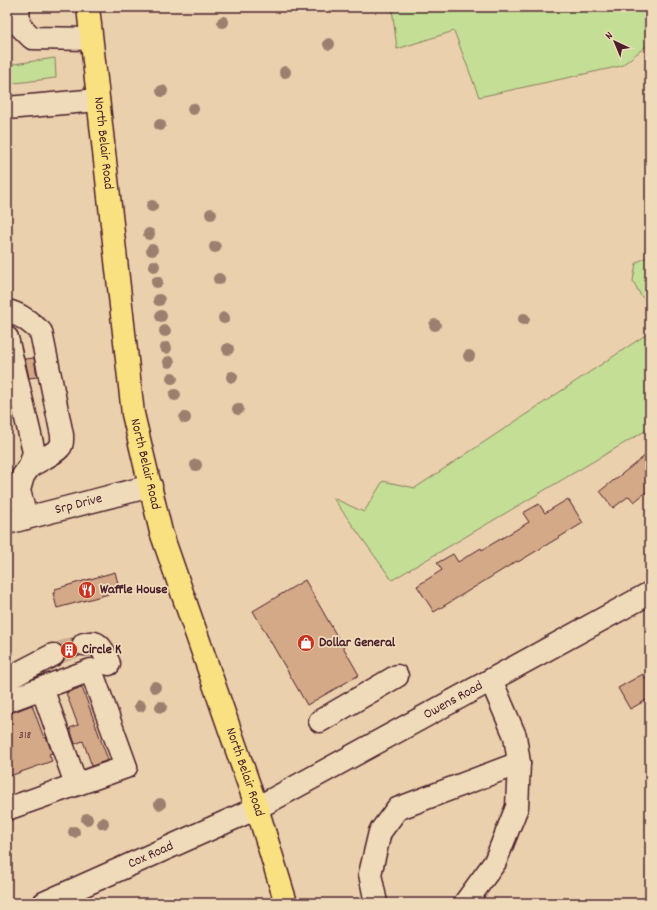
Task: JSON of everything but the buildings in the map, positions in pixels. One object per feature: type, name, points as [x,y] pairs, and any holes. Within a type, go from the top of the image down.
[{"type":"main road","name":"North Belair Road","points":[[88,7],[133,414],[161,532],[257,808],[286,903]]},
{"type":"street","points":[[18,7],[19,25],[32,38],[91,39]]},
{"type":"street","points":[[7,108],[98,100]]},
{"type":"street","points":[[11,312],[25,322],[30,331],[39,378],[52,430],[52,438],[49,445],[22,476],[12,518]]},
{"type":"street","points":[[7,338],[34,452],[30,466]]},
{"type":"street","name":"Srp Drive","points":[[12,518],[151,486]]},
{"type":"street","name":"Owens Road","points":[[257,808],[650,593]]},
{"type":"street","points":[[84,644],[94,643],[100,647],[109,664]]},
{"type":"street","points":[[7,679],[54,655]]},
{"type":"street","points":[[7,701],[91,670],[126,767],[7,809]]},
{"type":"street","points":[[320,721],[397,676]]},
{"type":"street","points":[[465,903],[495,862],[517,807],[519,763],[515,736],[491,680]]},
{"type":"street","points":[[42,688],[76,784]]},
{"type":"street","points":[[376,903],[370,874],[380,832],[397,809],[519,763]]},
{"type":"street","name":"Cox Road","points":[[44,903],[257,808]]},
{"type":"green space","points":[[393,7],[650,7],[650,43],[621,66],[479,97],[454,31],[397,49]]},
{"type":"green space","points":[[55,58],[56,78],[7,84],[7,65]]},
{"type":"green space","points":[[650,255],[650,300],[648,302],[641,296],[633,281],[636,263]]},
{"type":"green space","points":[[650,332],[650,428],[392,580],[333,498],[364,512],[383,481],[415,488]]},
{"type":"tunnel","points":[[53,655],[84,644]]},
{"type":"place","name":"Waffle House","points":[[87,590]]},
{"type":"place","name":"Dollar General","points":[[306,643]]},
{"type":"place","name":"Circle K","points":[[69,650]]}]
